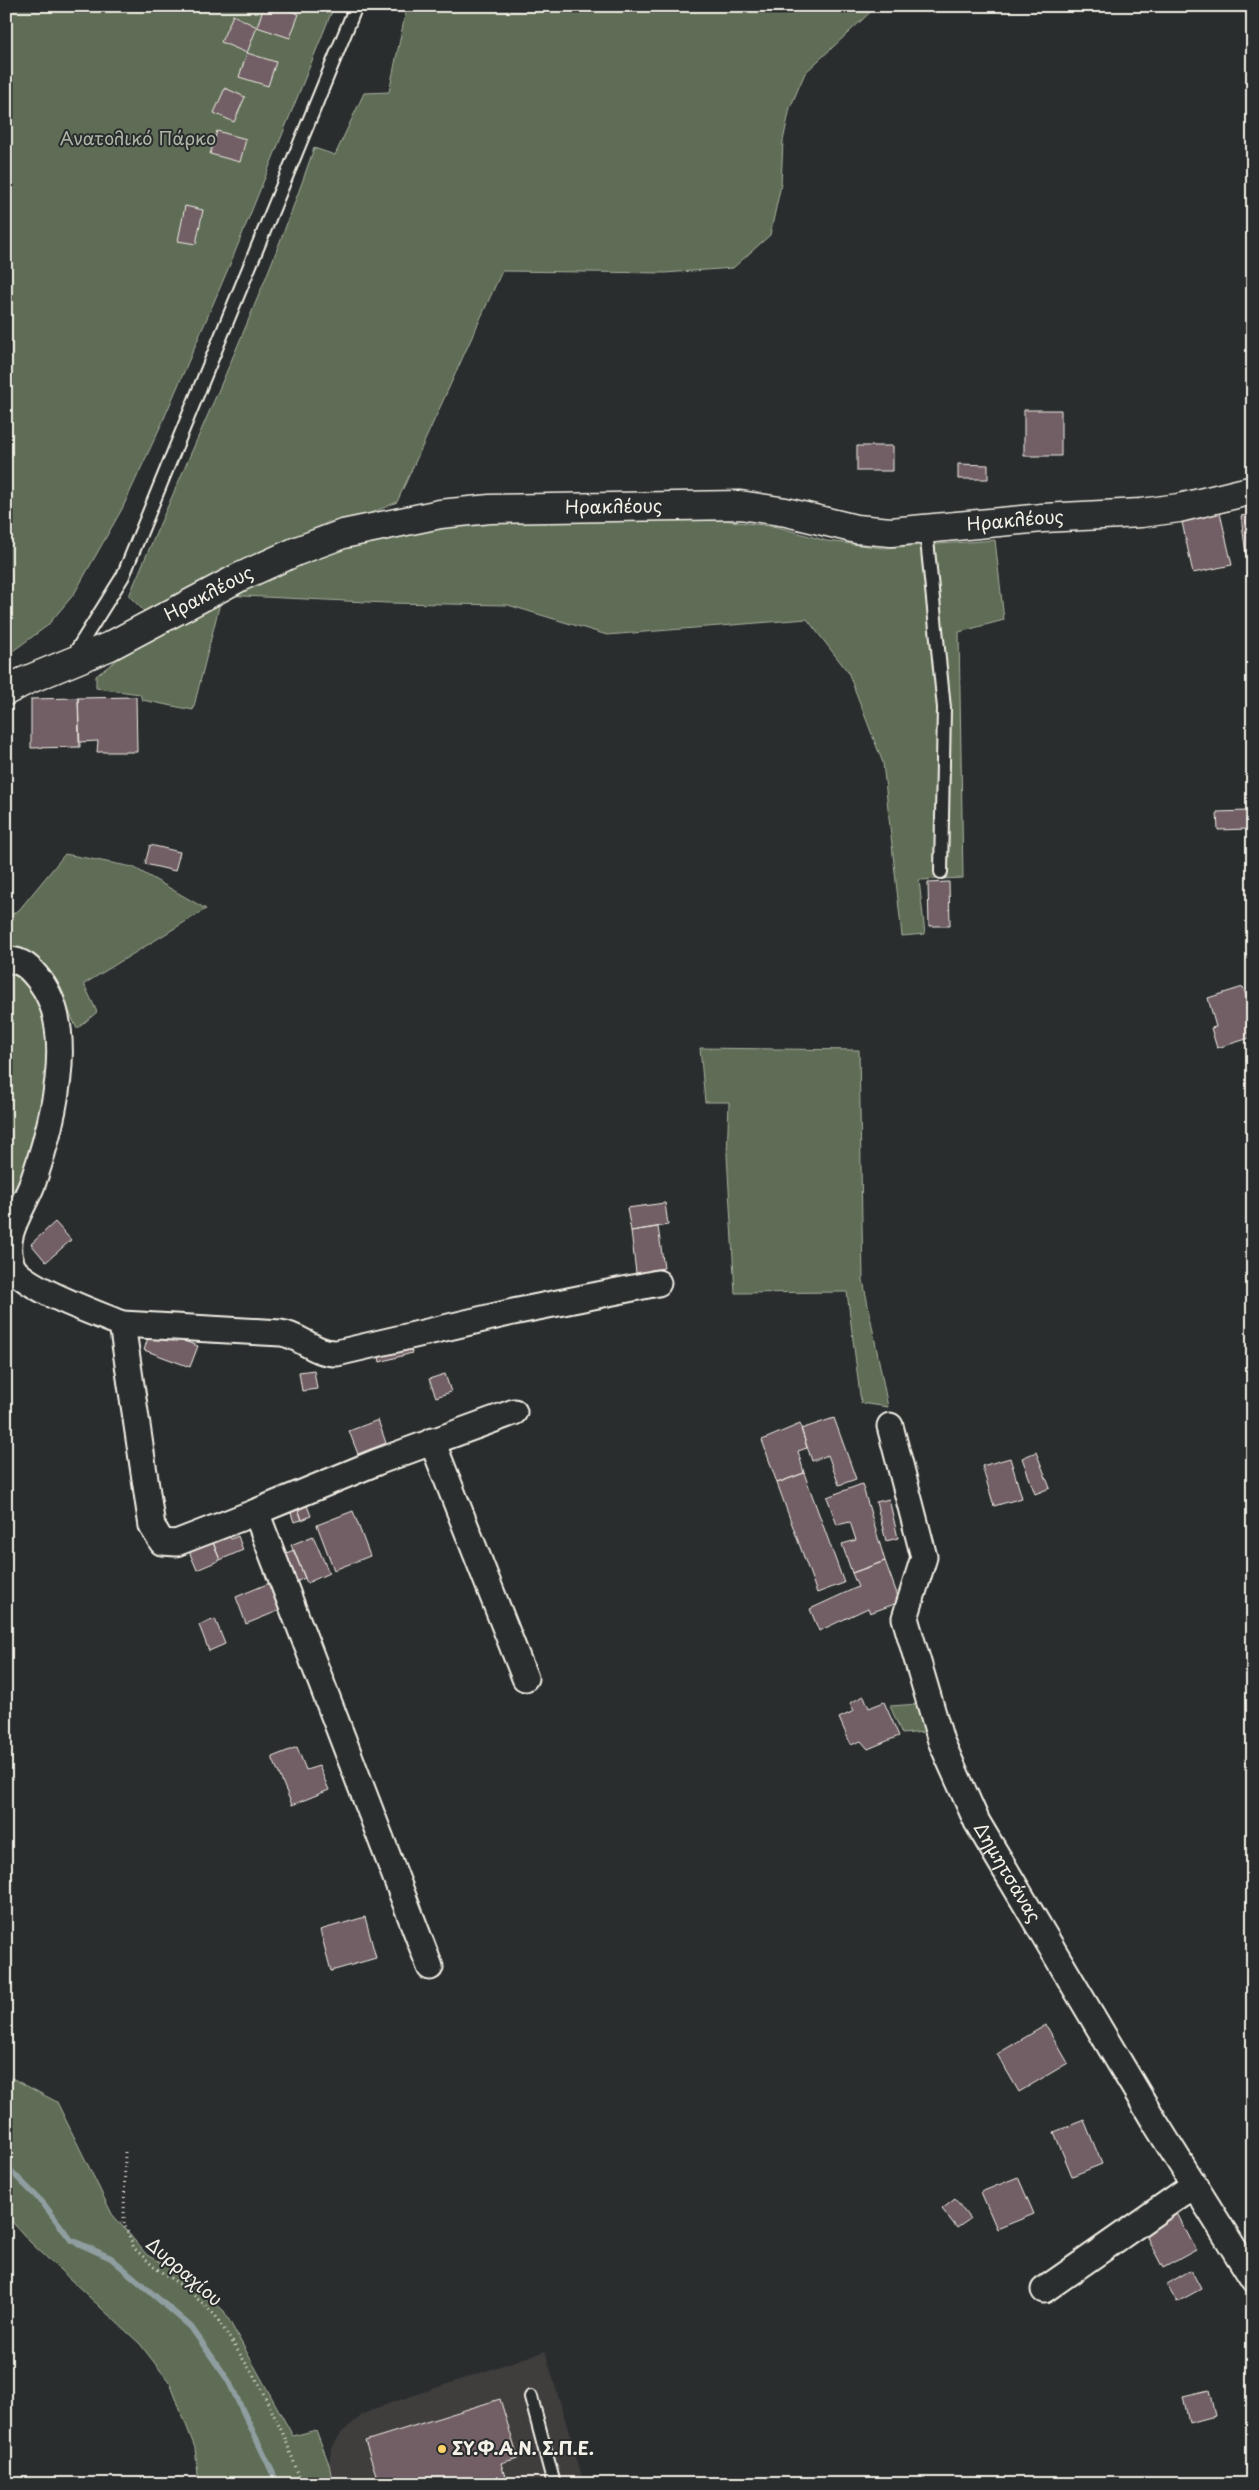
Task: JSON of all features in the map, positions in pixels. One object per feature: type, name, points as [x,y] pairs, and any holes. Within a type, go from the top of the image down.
[{"type":"street","name":"Ηρακλέους","points":[[6,691],[110,646],[240,577],[297,551],[343,534],[440,514],[490,508],[722,504],[764,508],[872,532],[926,530],[1043,518],[1142,513],[1179,508],[1253,490]]},
{"type":"street","points":[[6,960],[24,964],[44,987],[56,1010],[60,1041],[58,1075],[44,1142],[32,1182],[10,1231],[7,1249],[13,1268],[28,1282],[122,1324],[281,1333],[298,1338],[321,1352],[337,1353],[513,1312],[658,1283]]},
{"type":"street","points":[[122,1324],[150,1514],[156,1534],[162,1542],[176,1543],[432,1441],[514,1412]]},
{"type":"street","name":"Δημητσάνας","points":[[890,1426],[924,1557],[904,1618],[940,1741],[977,1822],[1194,2185],[1253,2279]]},
{"type":"street","points":[[432,1441],[526,1678]]},
{"type":"street","points":[[256,1512],[430,1967]]},
{"type":"street","points":[[1044,2290],[1194,2185]]},
{"type":"lane","points":[[69,663],[122,576],[356,6]]},
{"type":"lane","points":[[926,530],[944,708],[942,872]]},
{"type":"lane","points":[[531,2397],[554,2484]]},
{"type":"path","name":"Δυρραχίου","points":[[126,2152],[124,2222],[134,2248],[154,2267],[188,2290],[215,2314],[259,2384],[285,2438],[302,2484]]},
{"type":"shaded area","points":[[545,2351],[584,2484],[333,2484],[329,2464],[332,2448],[341,2433],[362,2415],[376,2408]]},
{"type":"green space","name":"Ανατολικό Πάρκο","points":[[6,6],[334,6],[231,262],[162,423],[122,509],[74,594],[47,626],[6,656]]},
{"type":"green space","points":[[407,6],[877,6],[805,73],[790,108],[783,141],[781,185],[770,235],[733,268],[665,273],[502,271],[397,502],[358,519],[329,522],[240,561],[145,612],[129,596],[226,374],[272,262],[314,148],[335,155],[364,93],[389,92]]},
{"type":"green space","points":[[564,517],[723,520],[778,527],[827,541],[884,548],[995,540],[1004,620],[959,632],[963,878],[919,880],[925,934],[902,936],[883,763],[848,672],[807,619],[607,635],[508,605],[388,603],[222,595],[291,564],[421,527],[469,519]]},
{"type":"green space","points":[[222,595],[193,710],[142,700],[140,694],[96,688],[96,676],[150,634]]},
{"type":"green space","points":[[65,854],[133,867],[206,909],[84,984],[97,1012],[77,1029],[56,983],[29,959],[6,953],[6,918],[19,910]]},
{"type":"green space","points":[[11,972],[23,975],[47,1000],[50,1097],[6,1229],[6,974]]},
{"type":"green space","points":[[700,1048],[859,1050],[863,1280],[888,1407],[861,1403],[847,1292],[735,1293],[727,1155],[729,1102],[705,1102]]},
{"type":"green space","points":[[918,1704],[925,1732],[902,1734],[890,1706]]},
{"type":"green space","points":[[6,2075],[57,2102],[112,2214],[147,2255],[188,2278],[224,2311],[293,2436],[316,2430],[329,2464],[333,2484],[199,2484],[195,2448],[170,2383],[140,2344],[31,2243],[6,2215]]},
{"type":"building","points":[[264,6],[276,6],[299,14],[290,38],[257,27]]},
{"type":"building","points":[[233,15],[257,27],[247,53],[221,42]]},
{"type":"building","points":[[247,53],[276,62],[268,86],[239,77]]},
{"type":"building","points":[[225,88],[245,97],[234,122],[214,113]]},
{"type":"building","points":[[217,131],[246,139],[240,162],[210,154]]},
{"type":"building","points":[[185,206],[203,210],[196,244],[178,241]]},
{"type":"building","points":[[1024,410],[1061,410],[1061,456],[1024,456]]},
{"type":"building","points":[[857,446],[893,446],[893,471],[857,471]]},
{"type":"building","points":[[958,464],[988,465],[988,479],[958,479]]},
{"type":"building","points":[[1220,513],[1232,565],[1193,573],[1182,522]]},
{"type":"building","points":[[1253,514],[1253,554],[1246,555],[1241,516]]},
{"type":"building","points":[[136,697],[137,752],[97,752],[98,741],[79,742],[78,698]]},
{"type":"building","points":[[78,698],[80,747],[31,748],[31,699]]},
{"type":"building","points":[[1248,811],[1253,811],[1253,836],[1248,836]]},
{"type":"building","points":[[1248,811],[1248,829],[1218,830],[1217,812]]},
{"type":"building","points":[[150,845],[180,852],[175,871],[145,864]]},
{"type":"building","points":[[949,882],[950,926],[929,926],[928,883]]},
{"type":"building","points":[[1243,987],[1253,1018],[1253,1037],[1217,1048],[1211,1028],[1216,1027],[1208,998]]},
{"type":"building","points":[[665,1203],[668,1225],[631,1231],[627,1208]]},
{"type":"building","points":[[55,1222],[71,1240],[46,1262],[31,1244]]},
{"type":"building","points":[[658,1227],[664,1268],[651,1270],[653,1278],[637,1281],[631,1231]]},
{"type":"building","points":[[151,1329],[198,1346],[190,1367],[144,1350]]},
{"type":"building","points":[[409,1343],[412,1353],[380,1362],[378,1352]]},
{"type":"building","points":[[314,1370],[317,1389],[302,1391],[299,1372]]},
{"type":"building","points":[[445,1374],[451,1392],[436,1397],[429,1379]]},
{"type":"building","points":[[834,1418],[856,1479],[839,1485],[828,1455],[812,1461],[801,1429]]},
{"type":"building","points":[[378,1420],[386,1443],[358,1454],[349,1431]]},
{"type":"building","points":[[800,1424],[807,1448],[798,1451],[804,1473],[777,1483],[762,1440]]},
{"type":"building","points":[[1036,1452],[1050,1488],[1035,1494],[1022,1458]]},
{"type":"building","points":[[1010,1458],[1022,1498],[994,1506],[982,1466]]},
{"type":"building","points":[[804,1473],[844,1583],[817,1593],[777,1483]]},
{"type":"building","points":[[862,1484],[885,1561],[852,1573],[842,1544],[856,1540],[850,1522],[837,1525],[827,1497]]},
{"type":"building","points":[[304,1497],[311,1516],[302,1520],[295,1500]]},
{"type":"building","points":[[889,1499],[898,1538],[886,1541],[876,1502]]},
{"type":"building","points":[[295,1500],[302,1520],[294,1522],[291,1513],[284,1515],[281,1506]]},
{"type":"building","points":[[353,1511],[370,1556],[334,1570],[317,1525]]},
{"type":"building","points":[[228,1533],[231,1539],[238,1536],[243,1550],[220,1560],[212,1540]]},
{"type":"building","points":[[313,1536],[329,1573],[307,1583],[291,1545]]},
{"type":"building","points":[[212,1540],[220,1560],[197,1570],[188,1549]]},
{"type":"building","points":[[294,1550],[305,1578],[293,1583],[281,1555]]},
{"type":"building","points":[[885,1561],[900,1602],[870,1613],[868,1608],[819,1631],[810,1609],[858,1587],[852,1573]]},
{"type":"building","points":[[272,1582],[283,1609],[246,1624],[236,1597]]},
{"type":"building","points":[[215,1619],[225,1644],[209,1651],[199,1625]]},
{"type":"building","points":[[864,1696],[869,1708],[884,1702],[899,1736],[868,1749],[861,1741],[851,1745],[839,1718],[854,1711],[850,1703]]},
{"type":"building","points":[[297,1747],[306,1770],[319,1766],[329,1790],[292,1805],[272,1757]]},
{"type":"building","points":[[365,1917],[376,1958],[331,1971],[320,1930]]},
{"type":"building","points":[[1046,2025],[1068,2063],[1019,2092],[997,2054]]},
{"type":"building","points":[[1084,2120],[1102,2164],[1072,2176],[1054,2132]]},
{"type":"building","points":[[1018,2177],[1034,2214],[997,2229],[981,2192]]},
{"type":"building","points":[[955,2199],[970,2219],[957,2228],[942,2209]]},
{"type":"building","points":[[1177,2213],[1196,2250],[1163,2268],[1143,2230]]},
{"type":"building","points":[[1191,2270],[1201,2289],[1177,2302],[1167,2284]]},
{"type":"building","points":[[1209,2390],[1215,2416],[1189,2423],[1183,2396]]},
{"type":"building","name":"ΣΥ.Φ.Α.Ν. Σ.Π.Ε.","points":[[500,2399],[518,2458],[501,2463],[507,2484],[379,2484],[365,2441]]},
{"type":"waterway","points":[[6,2166],[43,2203],[71,2240],[111,2258],[191,2327],[228,2380],[278,2484]]},
{"type":"place","name":"ΣΥ.Φ.Α.Ν. Σ.Π.Ε.","points":[[442,2449]]}]
